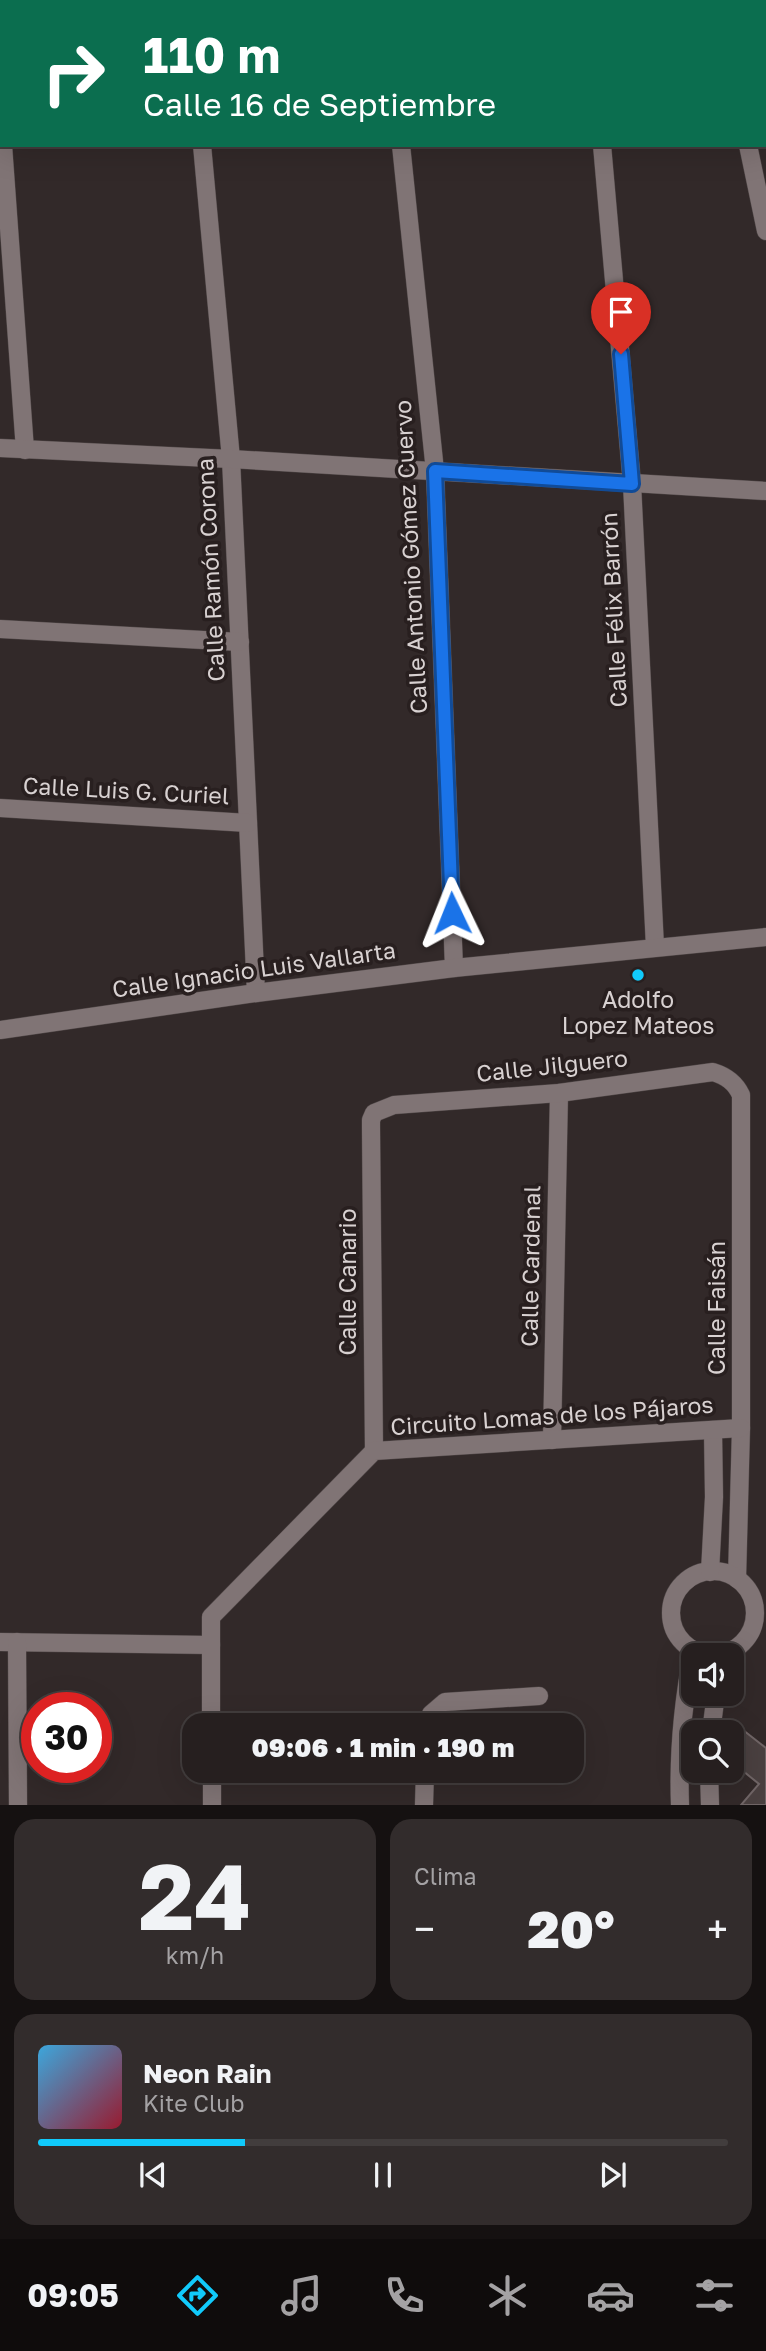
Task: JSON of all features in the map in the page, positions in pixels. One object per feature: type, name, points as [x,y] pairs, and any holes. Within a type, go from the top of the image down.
[{"type":"street","points":[[3,147],[25,450]]},
{"type":"street","name":"Calle Ramón Corona","points":[[201,147],[231,459],[257,993]]},
{"type":"street","name":"Calle Antonio Gómez Cuervo","points":[[401,147],[435,471],[454,968]]},
{"type":"street","name":"Calle Félix Barrón","points":[[602,147],[632,484],[655,947]]},
{"type":"street","points":[[748,147],[766,231]]},
{"type":"street","points":[[0,448],[766,491]]},
{"type":"street","points":[[0,629],[240,642]]},
{"type":"street","name":"Calle Luis G. Curiel","points":[[0,808],[248,823]]},
{"type":"street","name":"Calle Ignacio Luis Vallarta","points":[[0,1030],[454,968],[766,937]]},
{"type":"street","name":"Calle Jilguero","points":[[374,1113],[394,1105],[559,1093],[713,1072],[733,1082]]},
{"type":"street","name":"Calle Faisán","points":[[733,1082],[741,1095],[741,1429],[737,1579]]},
{"type":"street","name":"Calle Cardenal","points":[[552,1440],[559,1093]]},
{"type":"street","name":"Calle Canario","points":[[374,1113],[371,1128],[374,1451]]},
{"type":"street","name":"Circuito Lomas de los Pájaros","points":[[212,1713],[211,1617],[374,1451],[741,1429]]},
{"type":"street","points":[[710,1572],[714,1497],[713,1430]]},
{"type":"street","points":[[684,1643],[673,1630],[670,1620],[672,1601],[683,1584],[700,1574],[710,1572],[737,1579],[754,1600],[755,1618],[752,1627],[740,1643]]},
{"type":"street","points":[[18,1805],[8,1642],[211,1645]]},
{"type":"street","points":[[431,1713],[445,1702],[539,1696]]},
{"type":"street","points":[[680,1805],[680,1739],[684,1706]]},
{"type":"street","points":[[212,1783],[212,1805]]},
{"type":"street","points":[[424,1805],[425,1783]]},
{"type":"street","points":[[709,1783],[710,1805]]},
{"type":"building","points":[[744,1731],[766,1748],[766,1805],[741,1805],[759,1784],[744,1772]]},
{"type":"place","name":"Adolfo Lopez Mateos","points":[[638,975]]},
{"type":"route","points":[[452,913],[435,471],[632,484],[621,354]]}]
